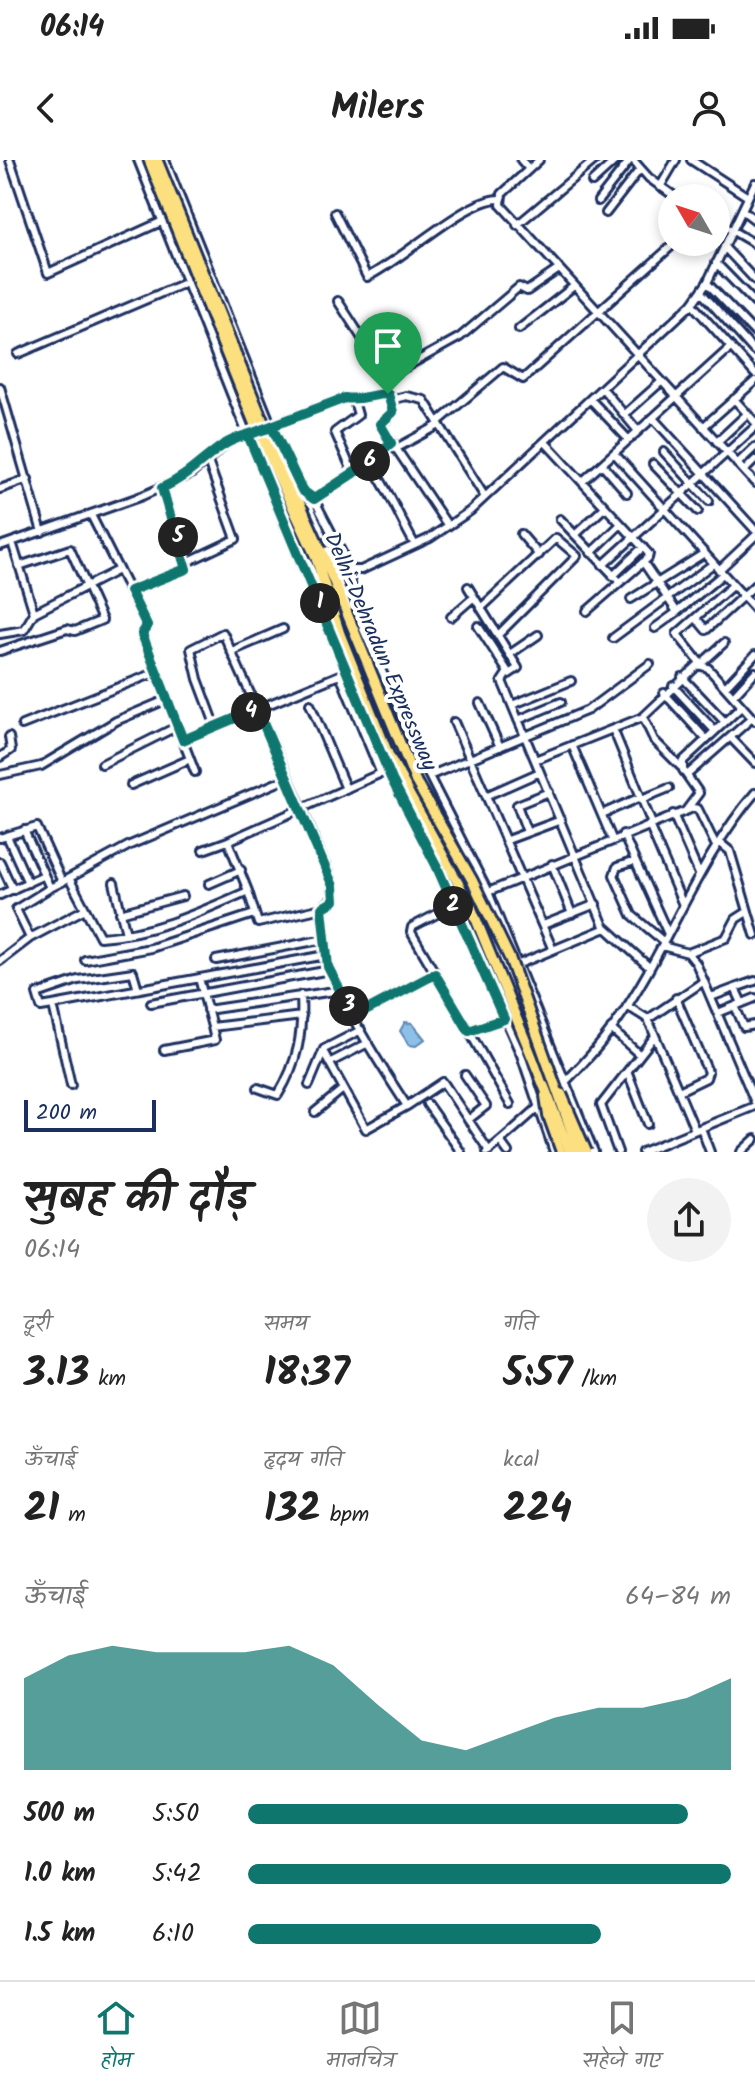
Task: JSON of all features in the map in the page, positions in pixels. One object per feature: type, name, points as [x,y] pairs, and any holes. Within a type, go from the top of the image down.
[{"type":"highway","name":"Delhi-Dehradun Expressway","points":[[149,160],[259,435],[353,627],[416,782],[504,945],[579,1152]]},
{"type":"highway","name":"Delhi-Dehradun Expressway","points":[[157,160],[318,552],[340,634],[404,790],[471,907],[570,1152]]},
{"type":"main road","points":[[548,1065],[587,1152]]},
{"type":"main road","points":[[544,1086],[548,1116],[561,1152]]},
{"type":"street","points":[[10,160],[48,273],[163,221]]},
{"type":"street","points":[[138,160],[248,435],[278,493],[340,634]]},
{"type":"street","points":[[165,160],[272,427],[318,524],[345,591],[353,627]]},
{"type":"street","points":[[521,160],[529,169]]},
{"type":"street","points":[[335,213],[367,277],[469,210],[499,199],[539,160]]},
{"type":"street","points":[[517,225],[595,160]]},
{"type":"street","points":[[592,182],[616,160]]},
{"type":"street","points":[[598,201],[632,160],[658,185]]},
{"type":"street","points":[[662,184],[676,160]]},
{"type":"street","points":[[691,160],[748,197]]},
{"type":"street","points":[[706,169],[710,160]]},
{"type":"street","points":[[606,213],[640,169]]},
{"type":"street","points":[[730,235],[755,183]]},
{"type":"street","points":[[499,199],[517,225],[754,480]]},
{"type":"street","points":[[742,210],[755,220]]},
{"type":"street","points":[[732,231],[755,244]]},
{"type":"street","points":[[730,253],[755,280]]},
{"type":"street","points":[[314,499],[393,446],[438,424],[503,367],[523,379],[661,256]]},
{"type":"street","points":[[347,569],[361,570],[415,545],[448,526],[485,497],[692,304],[707,283],[720,256]]},
{"type":"street","points":[[716,263],[755,303]]},
{"type":"street","points":[[448,526],[380,424],[393,412],[385,380],[460,337],[519,287],[527,291],[559,269]]},
{"type":"street","points":[[18,354],[187,282]]},
{"type":"street","points":[[707,283],[755,333]]},
{"type":"street","points":[[519,329],[574,286]]},
{"type":"street","points":[[701,292],[754,350],[743,361]]},
{"type":"street","points":[[338,301],[366,346],[399,327]]},
{"type":"street","points":[[692,304],[755,374]]},
{"type":"street","points":[[378,340],[396,372]]},
{"type":"street","points":[[582,482],[731,347]]},
{"type":"street","points":[[703,427],[755,381]]},
{"type":"street","points":[[624,415],[661,382]]},
{"type":"street","points":[[0,387],[42,532]]},
{"type":"street","points":[[603,389],[638,431]]},
{"type":"street","points":[[0,546],[162,488],[191,474],[219,448],[345,398],[354,401],[406,396],[422,399],[485,497]]},
{"type":"street","points":[[603,565],[706,475],[755,425],[734,399]]},
{"type":"street","points":[[591,400],[629,440]]},
{"type":"street","points":[[353,473],[335,432],[358,415],[354,401]]},
{"type":"street","points":[[717,442],[747,414]]},
{"type":"street","points":[[653,418],[755,530]]},
{"type":"street","points":[[545,442],[649,556],[587,611]]},
{"type":"street","points":[[737,464],[755,447]]},
{"type":"street","points":[[664,452],[709,501]]},
{"type":"street","points":[[614,453],[755,609]]},
{"type":"street","points":[[185,563],[236,539],[207,459]]},
{"type":"street","points":[[744,471],[755,460]]},
{"type":"street","points":[[369,462],[388,488],[389,500],[415,545]]},
{"type":"street","points":[[602,464],[627,493]]},
{"type":"street","points":[[653,464],[698,511]]},
{"type":"street","points":[[0,489],[28,479]]},
{"type":"street","points":[[270,480],[273,496],[349,671],[384,772]]},
{"type":"street","points":[[130,591],[184,571],[185,563],[162,488]]},
{"type":"street","points":[[302,490],[314,499],[347,569],[363,629],[429,776],[488,892],[594,1152]]},
{"type":"street","points":[[575,535],[605,507]]},
{"type":"street","points":[[91,515],[147,626],[141,633],[195,772]]},
{"type":"street","points":[[560,519],[620,582]]},
{"type":"street","points":[[591,553],[620,525]]},
{"type":"street","points":[[521,534],[539,555]]},
{"type":"street","points":[[655,628],[721,572],[755,536]]},
{"type":"street","points":[[481,608],[556,538],[578,557],[499,634]]},
{"type":"street","points":[[12,542],[34,613]]},
{"type":"street","points":[[613,576],[643,547]]},
{"type":"street","points":[[0,651],[101,621],[69,548],[19,566]]},
{"type":"street","points":[[631,599],[703,554]]},
{"type":"street","points":[[643,562],[677,612]]},
{"type":"street","points":[[613,638],[713,564]]},
{"type":"street","points":[[0,634],[28,627],[34,613],[118,570]]},
{"type":"street","points":[[687,775],[754,720],[677,635],[733,585]]},
{"type":"street","points":[[696,618],[706,630],[755,585]]},
{"type":"street","points":[[468,587],[519,670],[502,680],[606,928],[648,966]]},
{"type":"street","points":[[451,617],[474,597]]},
{"type":"street","points":[[478,626],[509,674]]},
{"type":"street","points":[[232,651],[283,629]]},
{"type":"street","points":[[216,727],[198,679],[191,649],[223,633],[302,809],[333,886],[334,901],[322,908],[258,923],[228,841]]},
{"type":"street","points":[[510,654],[538,635]]},
{"type":"street","points":[[535,760],[643,717],[664,693],[724,643]]},
{"type":"street","points":[[725,687],[755,655]]},
{"type":"street","points":[[429,776],[597,704],[650,664]]},
{"type":"street","points":[[183,740],[349,671]]},
{"type":"street","points":[[22,725],[157,672]]},
{"type":"street","points":[[733,696],[755,674]]},
{"type":"street","points":[[340,675],[521,1055],[536,1109],[554,1152]]},
{"type":"street","points":[[682,677],[724,721]]},
{"type":"street","points":[[512,705],[571,681]]},
{"type":"street","points":[[673,686],[714,730]]},
{"type":"street","points":[[664,693],[705,738]]},
{"type":"street","points":[[1,773],[41,766],[116,721],[168,699]]},
{"type":"street","points":[[518,720],[561,702]]},
{"type":"street","points":[[480,703],[500,747]]},
{"type":"street","points":[[310,704],[346,789]]},
{"type":"street","points":[[681,767],[705,738],[742,706]]},
{"type":"street","points":[[643,717],[654,740],[681,767],[699,793],[687,809]]},
{"type":"street","points":[[454,722],[553,950]]},
{"type":"street","points":[[102,764],[178,726]]},
{"type":"street","points":[[613,729],[683,905]]},
{"type":"street","points":[[0,757],[11,750],[9,737]]},
{"type":"street","points":[[731,738],[755,763]]},
{"type":"street","points":[[572,745],[612,839]]},
{"type":"street","points":[[131,785],[190,759]]},
{"type":"street","points":[[203,850],[384,772]]},
{"type":"street","points":[[488,795],[540,772]]},
{"type":"street","points":[[30,938],[16,909],[130,845],[288,778]]},
{"type":"street","points":[[602,814],[669,788]]},
{"type":"street","points":[[527,832],[517,805],[549,792]]},
{"type":"street","points":[[323,1051],[366,1129],[443,1082],[488,1151],[536,1109],[611,1029],[663,944],[699,874],[755,793]]},
{"type":"street","points":[[488,892],[673,814],[698,809],[718,844],[730,851],[755,935]]},
{"type":"street","points":[[673,814],[699,874]]},
{"type":"street","points":[[507,840],[561,820]]},
{"type":"street","points":[[28,883],[4,837],[37,827],[100,937],[126,934],[176,921],[248,891]]},
{"type":"street","points":[[24,830],[50,888]]},
{"type":"street","points":[[623,834],[668,934]]},
{"type":"street","points":[[635,861],[617,867],[614,875],[632,915],[663,944],[688,953],[704,981],[755,1104],[642,1152]]},
{"type":"street","points":[[0,862],[13,890]]},
{"type":"street","points":[[552,864],[572,914]]},
{"type":"street","points":[[209,884],[241,870]]},
{"type":"street","points":[[0,895],[44,875]]},
{"type":"street","points":[[114,883],[126,934]]},
{"type":"street","points":[[120,913],[183,896]]},
{"type":"street","points":[[543,925],[596,904]]},
{"type":"street","points":[[452,906],[410,928],[510,1104]]},
{"type":"street","points":[[322,908],[330,970],[368,1043],[407,1106]]},
{"type":"street","points":[[0,961],[30,938],[85,909]]},
{"type":"street","points":[[688,953],[726,938],[736,919],[747,912]]},
{"type":"street","points":[[85,960],[151,948],[254,914]]},
{"type":"street","points":[[519,964],[606,928]]},
{"type":"street","points":[[216,960],[325,939]]},
{"type":"street","points":[[138,989],[133,972],[87,978],[37,994],[41,1007],[326,955]]},
{"type":"street","points":[[151,1003],[330,970]]},
{"type":"street","points":[[354,1017],[435,974]]},
{"type":"street","points":[[87,978],[91,997]]},
{"type":"street","points":[[164,1050],[215,1040],[199,978]]},
{"type":"street","points":[[648,1019],[704,981]]},
{"type":"street","points":[[711,997],[755,981]]},
{"type":"street","points":[[735,988],[744,1027],[755,1025]]},
{"type":"street","points":[[207,1010],[341,990]]},
{"type":"street","points":[[258,1088],[279,1094],[300,1048],[301,995]]},
{"type":"street","points":[[676,998],[708,1072],[706,1078],[679,1091]]},
{"type":"street","points":[[718,1013],[755,998]]},
{"type":"street","points":[[53,1005],[71,1085]]},
{"type":"street","points":[[627,1006],[648,1019],[710,1152]]},
{"type":"street","points":[[212,1027],[302,1016]]},
{"type":"street","points":[[469,1031],[504,1019]]},
{"type":"street","points":[[611,1029],[640,1055]]},
{"type":"street","points":[[309,1085],[323,1051],[361,1030]]},
{"type":"street","points":[[618,1152],[601,1108],[655,1036]]},
{"type":"street","points":[[329,1063],[368,1043]]},
{"type":"street","points":[[628,1073],[648,1124]]},
{"type":"street","points":[[465,1075],[486,1106],[468,1120]]},
{"type":"street","points":[[315,1112],[343,1089]]},
{"type":"street","points":[[427,1104],[461,1152]]},
{"type":"street","points":[[741,1152],[755,1139]]},
{"type":"street","points":[[500,1141],[508,1152]]},
{"type":"water","points":[[405,1022],[412,1023],[425,1039],[416,1046],[409,1045],[400,1031]]},
{"type":"route","points":[[388,394],[371,395],[356,401],[345,398],[248,435],[270,480],[273,496],[339,647],[392,780],[436,865],[504,1019],[487,1022],[469,1031],[435,974],[354,1017],[328,967],[326,955],[322,908],[334,901],[333,886],[257,709],[183,740],[142,634],[147,626],[130,591],[186,570],[175,520],[162,488],[191,474],[230,441],[248,435],[272,427],[302,490],[314,499],[364,466],[391,443],[380,424],[393,412],[394,406],[388,394]]}]
